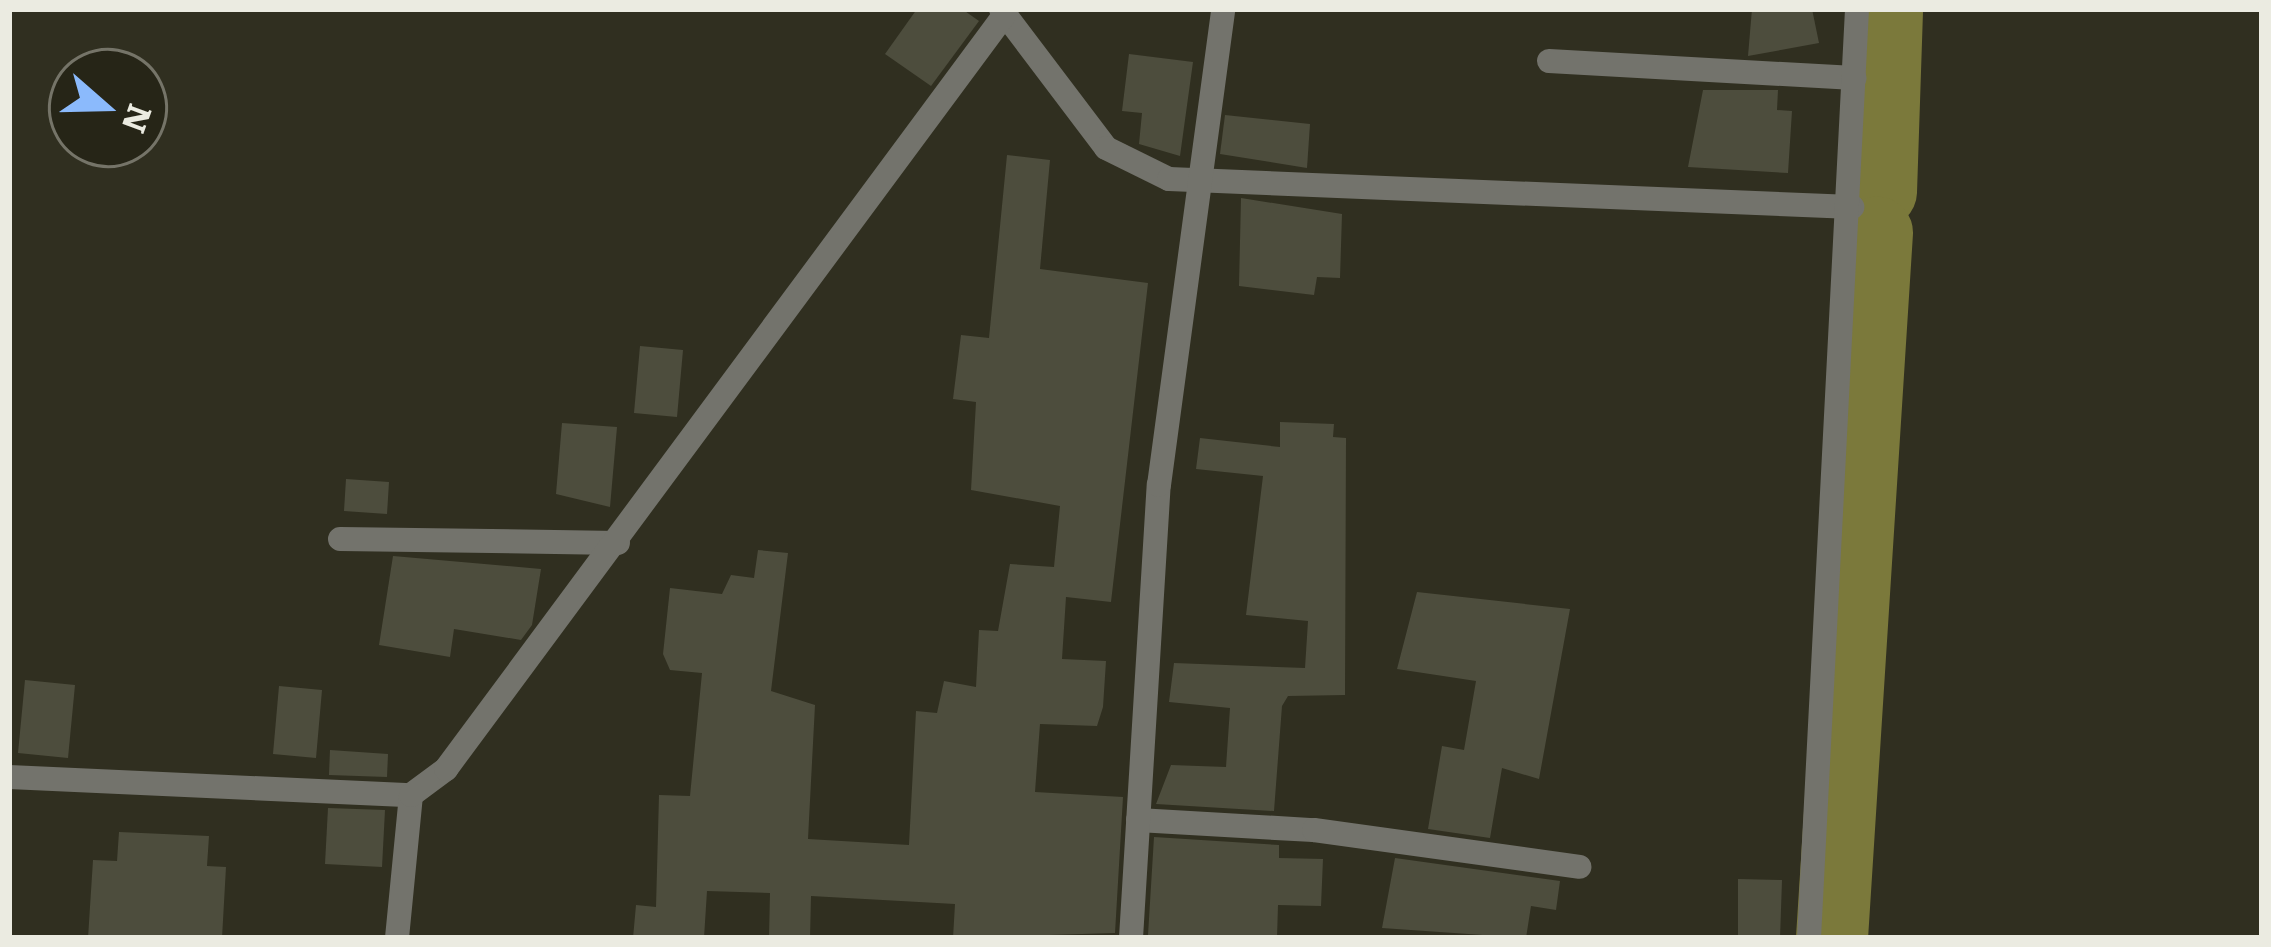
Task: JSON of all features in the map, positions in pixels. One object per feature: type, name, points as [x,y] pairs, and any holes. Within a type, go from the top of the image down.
[{"type":"street","points":[[1131,938],[1159,484],[1205,182],[1223,9]]},
{"type":"street","points":[[1809,938],[1852,207],[1857,9]]},
{"type":"street","points":[[9,777],[411,795],[446,769],[618,543],[1003,12],[1124,164],[1205,182],[1852,207]]},
{"type":"street","points":[[1549,61],[1855,78]]},
{"type":"street","points":[[340,539],[618,543]]},
{"type":"street","points":[[397,938],[411,795]]},
{"type":"street","points":[[1138,820],[1314,830],[1579,867]]},
{"type":"building","points":[[917,9],[962,9],[979,21],[931,86],[885,54]]},
{"type":"building","points":[[1752,9],[1812,9],[1819,43],[1748,56]]},
{"type":"building","points":[[1129,54],[1193,62],[1180,156],[1139,144],[1142,113],[1122,111]]},
{"type":"building","points":[[1703,90],[1778,90],[1777,110],[1792,111],[1788,173],[1688,167]]},
{"type":"building","points":[[1225,115],[1310,124],[1307,168],[1220,154]]},
{"type":"building","points":[[1007,155],[1050,160],[1040,269],[1148,283],[1111,602],[1066,597],[1062,659],[1106,661],[1103,707],[1097,726],[1040,724],[1035,792],[1123,797],[1115,933],[953,938],[955,904],[811,896],[810,938],[769,938],[770,893],[707,891],[704,938],[633,938],[636,905],[656,907],[659,795],[690,796],[702,673],[670,670],[663,654],[670,588],[722,594],[731,575],[754,578],[758,550],[788,553],[771,691],[815,705],[808,839],[909,845],[916,711],[937,713],[944,681],[976,687],[979,630],[998,631],[1010,564],[1054,567],[1060,506],[971,490],[976,402],[953,399],[961,335],[989,338]]},
{"type":"building","points":[[1241,198],[1342,214],[1340,278],[1317,277],[1314,295],[1239,286]]},
{"type":"building","points":[[640,346],[683,350],[677,417],[634,413]]},
{"type":"building","points":[[1280,422],[1334,424],[1333,437],[1346,438],[1345,695],[1288,696],[1282,706],[1274,811],[1156,804],[1171,765],[1226,767],[1230,708],[1169,702],[1174,663],[1305,668],[1308,621],[1246,615],[1263,476],[1196,469],[1200,438],[1280,447]]},
{"type":"building","points":[[562,423],[617,427],[610,507],[556,494]]},
{"type":"building","points":[[346,479],[389,482],[387,514],[344,511]]},
{"type":"building","points":[[393,556],[541,569],[532,625],[521,640],[454,629],[450,657],[379,645]]},
{"type":"building","points":[[1417,592],[1570,609],[1539,779],[1502,768],[1490,838],[1428,829],[1442,746],[1464,750],[1476,681],[1397,669]]},
{"type":"building","points":[[25,680],[75,685],[68,758],[18,753]]},
{"type":"building","points":[[279,686],[322,690],[316,758],[273,754]]},
{"type":"building","points":[[330,750],[388,754],[387,777],[329,775]]},
{"type":"building","points":[[328,808],[385,810],[382,867],[325,864]]},
{"type":"building","points":[[119,832],[209,836],[207,866],[226,867],[222,938],[88,938],[93,860],[117,861]]},
{"type":"building","points":[[1154,837],[1279,845],[1279,858],[1323,859],[1321,906],[1278,905],[1277,938],[1148,935]]},
{"type":"building","points":[[1395,858],[1560,881],[1556,910],[1531,906],[1526,938],[1382,928]]},
{"type":"building","points":[[1738,879],[1782,880],[1780,938],[1738,938]]},
{"type":"waterway","points":[[1881,192],[1887,9]]},
{"type":"waterway","points":[[1832,938],[1877,232]]}]
